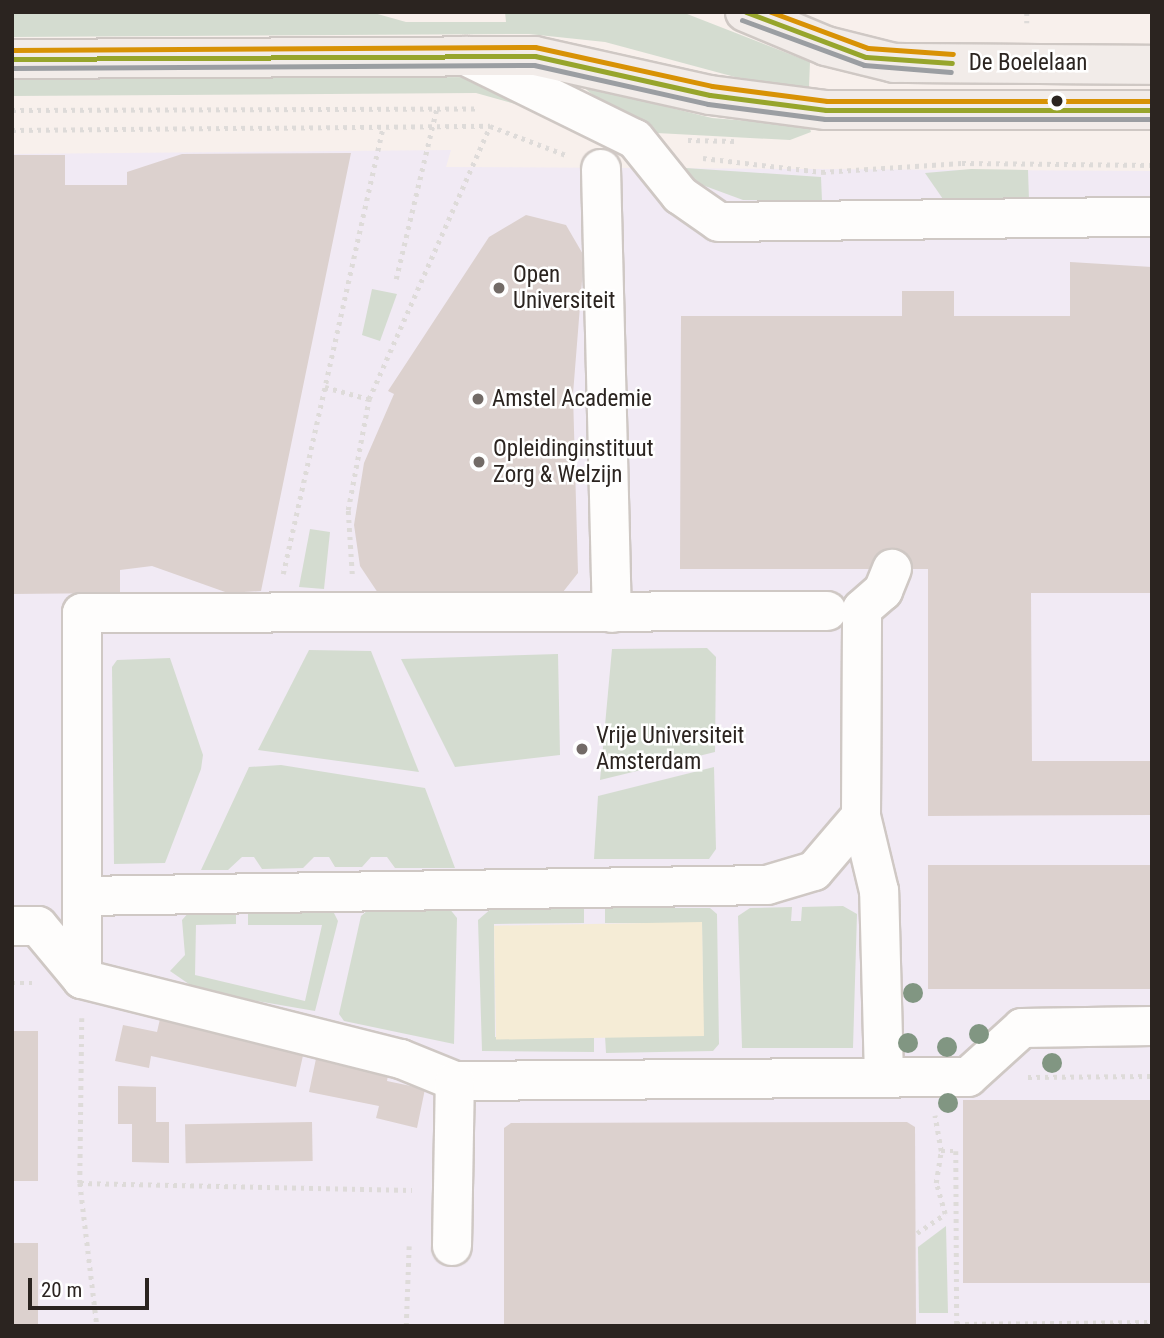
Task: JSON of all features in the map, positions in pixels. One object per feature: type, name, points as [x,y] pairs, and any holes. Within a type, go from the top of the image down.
[{"type":"main road","name":"De Boelelaan","points":[[745,12],[826,46],[894,62],[1152,65]]},
{"type":"main road","name":"De Boelelaan","points":[[12,59],[466,56],[573,61],[710,95],[826,110],[1152,110]]},
{"type":"street","points":[[466,56],[635,139],[680,195],[719,222],[1152,217]]},
{"type":"street","points":[[601,169],[612,613]]},
{"type":"street","points":[[82,979],[82,613],[274,615],[844,610],[883,591],[892,569]]},
{"type":"street","points":[[844,610],[861,816],[879,891],[884,1077]]},
{"type":"street","points":[[82,895],[767,886],[814,871],[861,816]]},
{"type":"street","points":[[12,926],[38,926],[82,979],[401,1059],[455,1081],[968,1077],[1021,1028],[1152,1026]]},
{"type":"street","points":[[452,1246],[455,1081]]},
{"type":"path","points":[[1027,12],[1027,23]]},
{"type":"path","points":[[396,279],[437,107]]},
{"type":"path","points":[[12,110],[492,108]]},
{"type":"path","points":[[355,614],[348,510],[369,400],[490,126]]},
{"type":"path","points":[[274,615],[383,127]]},
{"type":"path","points":[[635,139],[745,142]]},
{"type":"path","points":[[325,387],[369,400]]},
{"type":"path","points":[[82,979],[80,1183],[97,1326]]},
{"type":"path","points":[[968,1077],[1152,1076]]},
{"type":"path","points":[[917,1233],[946,1214],[936,1184],[941,1151],[928,1077]]},
{"type":"path","points":[[941,1151],[956,1151],[957,1325],[1152,1322]]},
{"type":"path","points":[[80,1183],[412,1190]]},
{"type":"shaded area","points":[[505,12],[682,12],[810,62],[809,87],[735,77],[605,42],[529,34],[12,37],[12,14],[374,13],[406,22],[506,22]]},
{"type":"shaded area","points":[[482,77],[587,135],[526,107],[476,93],[12,96],[12,79]]},
{"type":"shaded area","points":[[582,86],[712,118],[809,126],[811,132],[790,140],[638,132]]},
{"type":"shaded area","name":"Vrije Universiteit Amsterdam","points":[[451,150],[446,167],[1152,171],[1152,1326],[12,1326],[12,154]]},
{"type":"shaded area","points":[[686,168],[821,177],[822,201],[743,200],[686,179]]},
{"type":"shaded area","points":[[971,169],[1028,170],[1029,200],[945,202],[925,173]]},
{"type":"shaded area","points":[[372,289],[397,294],[380,341],[362,335]]},
{"type":"shaded area","points":[[310,529],[330,532],[324,589],[299,587]]},
{"type":"shaded area","points":[[707,648],[716,657],[715,752],[600,780],[612,649]]},
{"type":"shaded area","points":[[309,650],[371,651],[419,772],[258,750]]},
{"type":"shaded area","points":[[558,654],[560,755],[455,767],[401,659]]},
{"type":"shaded area","points":[[170,658],[203,755],[201,769],[165,863],[114,864],[112,667],[117,660]]},
{"type":"shaded area","points":[[281,765],[425,788],[455,868],[395,868],[387,857],[371,857],[362,867],[335,867],[329,857],[314,857],[303,868],[262,869],[254,857],[242,857],[228,870],[201,870],[249,767]]},
{"type":"shaded area","points":[[714,767],[716,849],[709,859],[594,859],[598,796]]},
{"type":"shaded area","points":[[843,906],[857,914],[853,1048],[742,1048],[738,916],[750,908],[792,907],[791,921],[801,921],[802,907]]},
{"type":"shaded area","points":[[449,908],[457,918],[454,1044],[344,1021],[339,1014],[361,916],[368,910]]},
{"type":"shaded area","points":[[492,908],[584,908],[584,923],[494,924],[495,1037],[594,1036],[594,1052],[482,1051],[478,920]]},
{"type":"shaded area","points":[[605,908],[710,908],[717,914],[719,1044],[713,1051],[606,1053],[605,1036],[703,1036],[702,923],[605,923]]},
{"type":"shaded area","points":[[236,910],[236,924],[196,925],[195,975],[305,1001],[322,925],[248,925],[248,910],[333,911],[338,921],[315,1011],[199,991],[170,971],[185,955],[182,920],[190,911]]},
{"type":"shaded area","points":[[946,1226],[948,1313],[919,1313],[918,1247]]},
{"type":"sand","points":[[702,922],[704,1036],[496,1040],[494,926]]},
{"type":"building","points":[[351,153],[261,591],[228,593],[152,566],[120,570],[120,593],[12,594],[12,155],[65,155],[65,185],[127,185],[127,172],[182,154]]},
{"type":"building","points":[[526,215],[566,225],[584,256],[573,394],[578,573],[559,597],[380,596],[360,566],[354,525],[364,463],[394,394],[388,391],[489,237]]},
{"type":"building","points":[[1070,262],[1152,267],[1152,593],[1031,593],[1032,761],[1152,761],[1152,815],[928,816],[928,569],[680,569],[681,316],[902,316],[902,291],[954,291],[954,316],[1070,316]]},
{"type":"building","points":[[928,865],[1152,865],[1152,989],[928,989]]},
{"type":"building","points":[[160,1019],[304,1051],[296,1087],[151,1056],[149,1068],[115,1061],[123,1025],[157,1032]]},
{"type":"building","points":[[12,1031],[38,1031],[38,1181],[12,1181]]},
{"type":"building","points":[[317,1054],[389,1069],[387,1081],[425,1089],[417,1128],[376,1118],[379,1106],[309,1092]]},
{"type":"building","points":[[118,1086],[156,1087],[156,1122],[169,1122],[169,1163],[132,1162],[132,1124],[118,1124]]},
{"type":"building","points":[[963,1100],[1152,1100],[1152,1283],[963,1283]]},
{"type":"building","points":[[312,1122],[313,1161],[186,1163],[185,1124]]},
{"type":"building","points":[[907,1122],[915,1127],[916,1326],[504,1326],[504,1128],[511,1123]]},
{"type":"building","points":[[12,1243],[38,1243],[38,1326],[12,1326]]},
{"type":"transit line","points":[[746,12],[866,57],[952,63]]},
{"type":"transit line","points":[[771,12],[868,48],[953,54]]},
{"type":"transit line","points":[[742,20],[864,65],[951,72]]},
{"type":"transit line","points":[[12,50],[535,47],[712,86],[827,101],[1152,101]]},
{"type":"transit line","points":[[12,59],[535,56],[710,95],[826,110],[1152,110]]},
{"type":"transit line","points":[[12,68],[534,65],[708,104],[825,119],[1152,119]]},
{"type":"place","name":"Open Universiteit","points":[[499,288]]},
{"type":"place","name":"Amstel Academie","points":[[478,399]]},
{"type":"place","name":"Opleidinginstituut Zorg & Welzijn","points":[[479,462]]},
{"type":"place","name":"Vrije Universiteit Amsterdam","points":[[582,749]]}]
